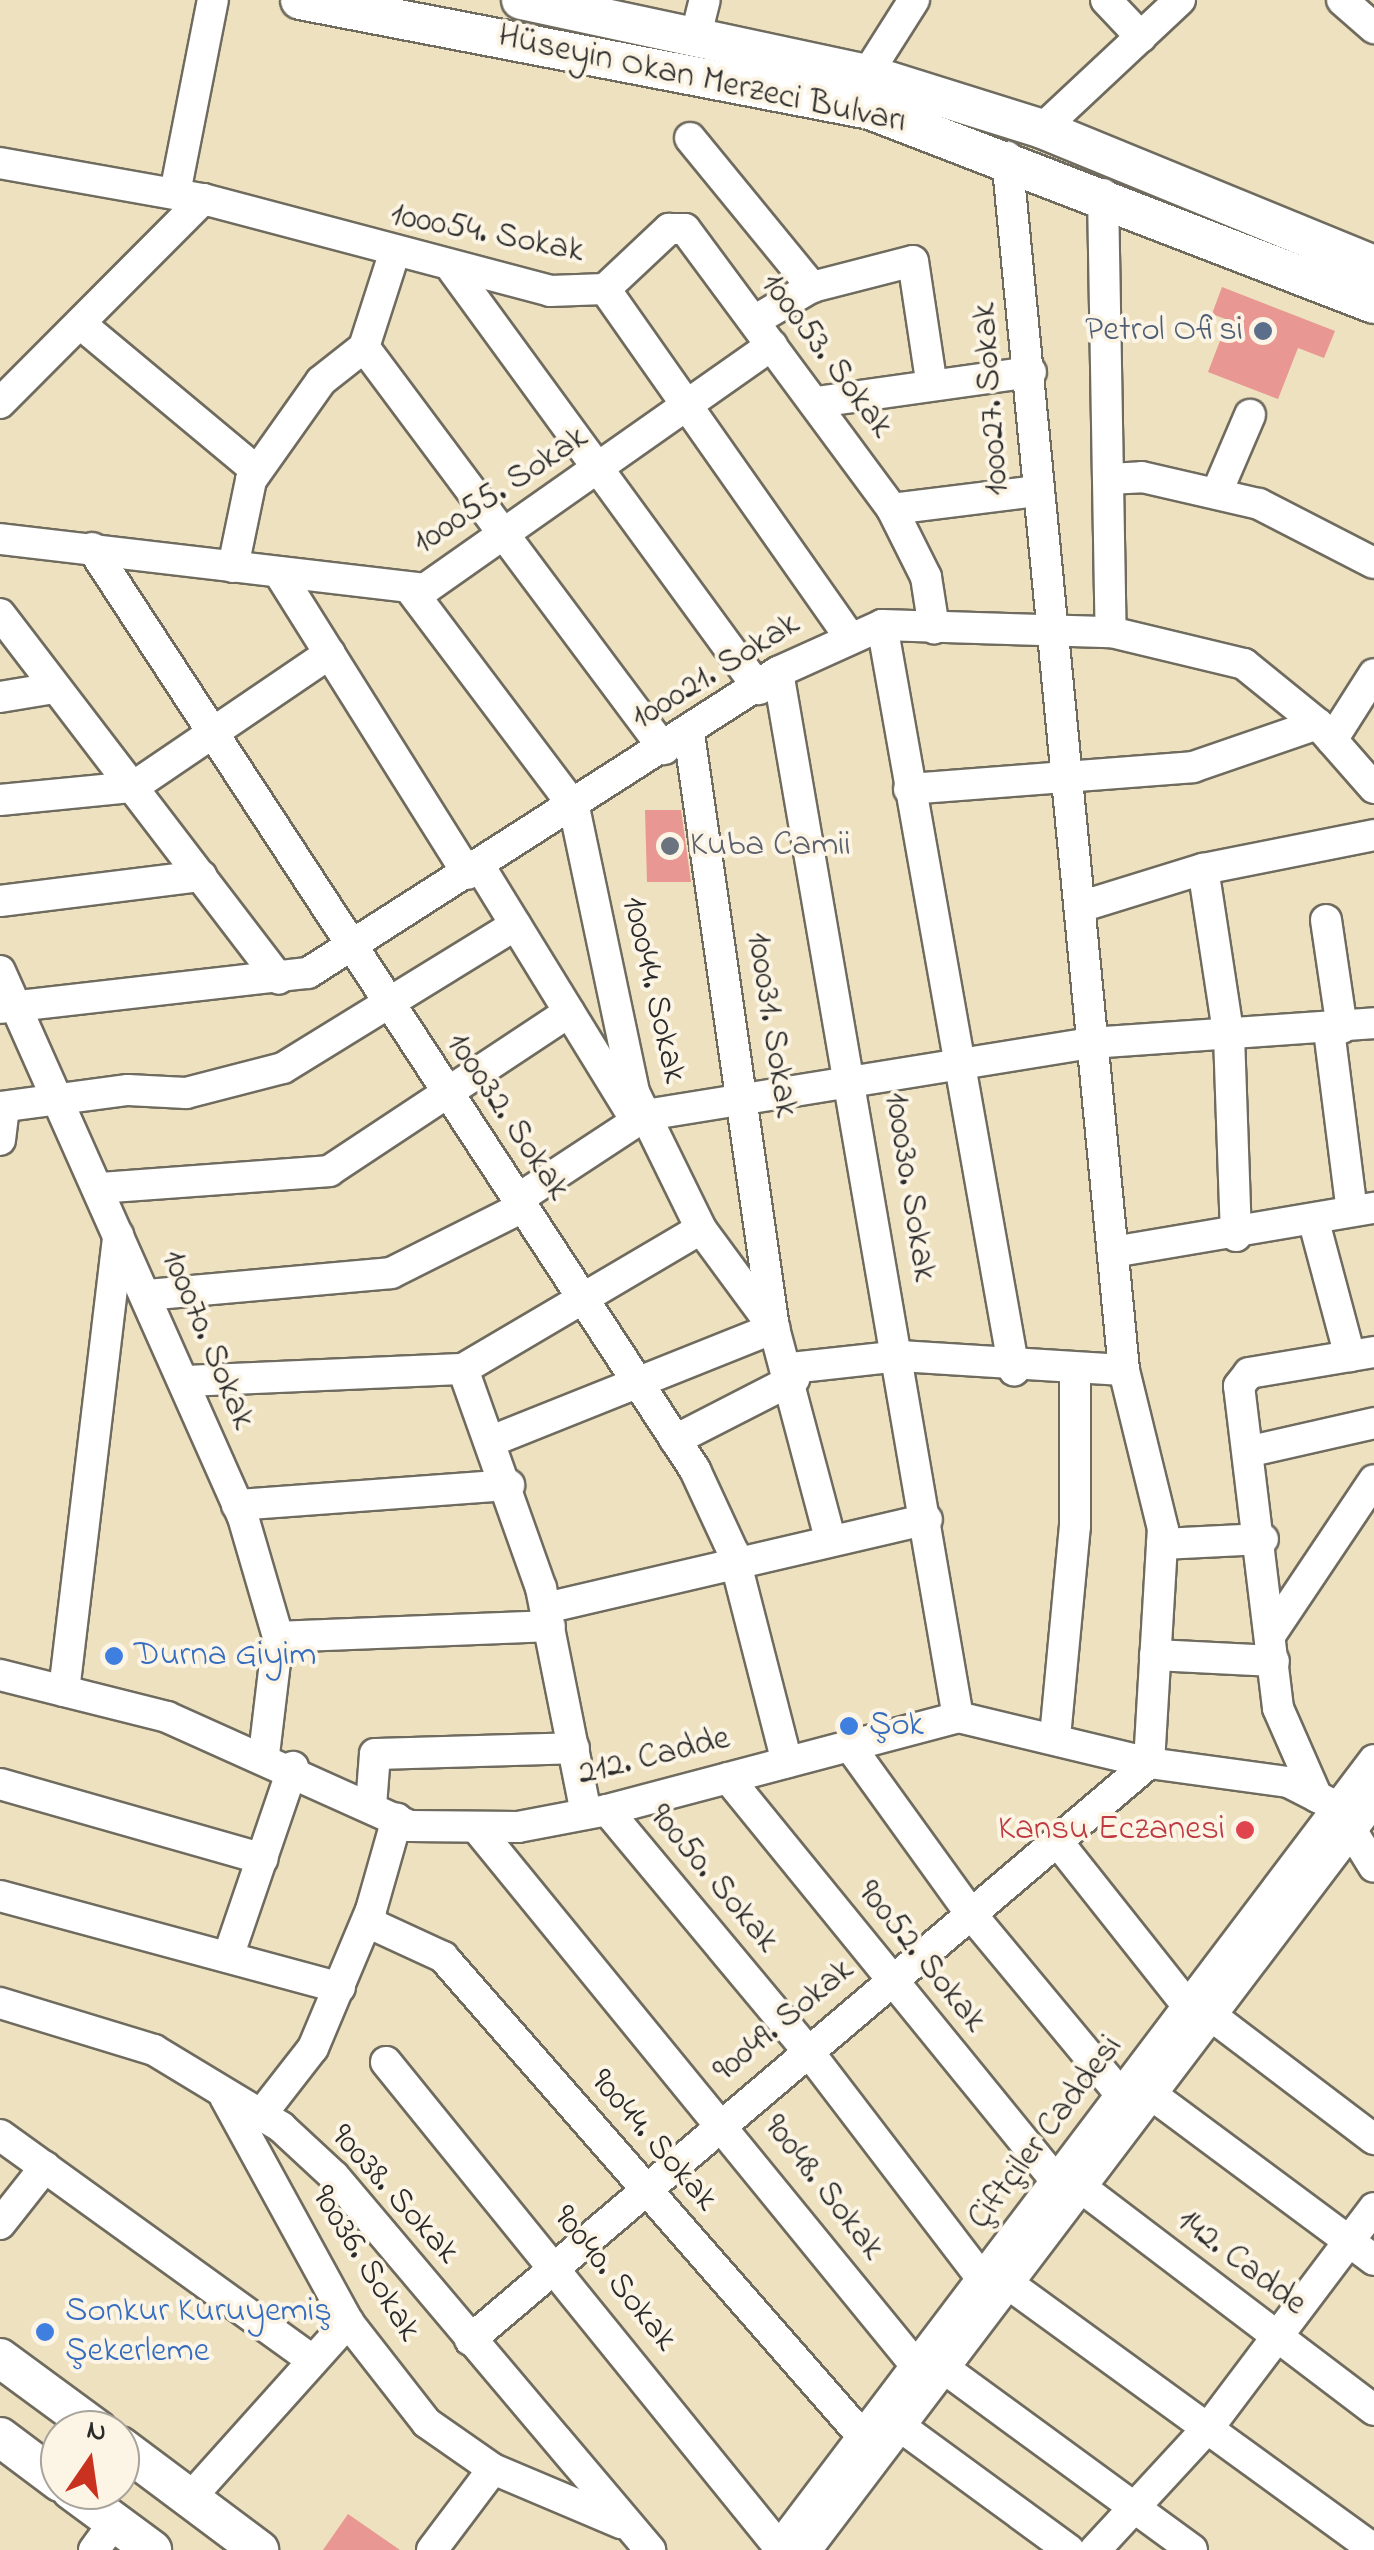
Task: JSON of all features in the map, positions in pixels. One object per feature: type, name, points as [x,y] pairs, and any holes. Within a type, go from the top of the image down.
[{"type":"main road","name":"Hüseyin Okan Merzeci Bulvarı","points":[[300,0],[870,110],[1006,156],[1374,304]]},
{"type":"main road","name":"Hüseyin Okan Merzeci Bulvarı","points":[[521,0],[701,18],[1042,128],[1374,265]]},
{"type":"main road","points":[[0,2358],[71,2410]]},
{"type":"main road","points":[[0,2437],[40,2467]]},
{"type":"main road","points":[[140,2461],[259,2550]]},
{"type":"main road","points":[[85,2510],[104,2536],[152,2550]]},
{"type":"street","points":[[0,404],[82,326],[189,196],[213,0]]},
{"type":"street","points":[[867,74],[914,0]]},
{"type":"street","points":[[1106,0],[1141,37]]},
{"type":"street","points":[[1042,128],[1180,0]]},
{"type":"street","points":[[1342,0],[1374,28]]},
{"type":"street","points":[[690,138],[812,287]]},
{"type":"street","name":"100027. Sokak","points":[[1006,156],[1031,372],[1036,492],[1062,776],[1080,908],[1124,1370],[1159,1495],[1162,1544],[1148,1764]]},
{"type":"street","name":"100054. Sokak","points":[[0,163],[189,196],[453,270],[582,296],[605,289],[849,636]]},
{"type":"street","points":[[1103,194],[1111,632]]},
{"type":"street","name":"100053. Sokak","points":[[605,289],[669,230],[686,229],[892,509],[926,577],[934,628]]},
{"type":"street","points":[[233,567],[256,471],[321,381],[364,347],[394,256]]},
{"type":"street","name":"100055. Sokak","points":[[0,538],[425,589],[504,530],[601,470],[689,405],[812,287],[913,260],[931,380]]},
{"type":"street","name":"100030. Sokak","points":[[453,270],[601,470],[769,681],[853,1084],[958,1717]]},
{"type":"street","points":[[82,326],[256,471]]},
{"type":"street","points":[[364,347],[504,530],[677,741]]},
{"type":"street","points":[[817,402],[931,380],[1031,372]]},
{"type":"street","points":[[1217,492],[1250,416]]},
{"type":"street","points":[[1108,479],[1217,492],[1374,563]]},
{"type":"street","points":[[892,509],[1036,492]]},
{"type":"street","name":"100032. Sokak","points":[[92,548],[348,949],[675,1440],[736,1561],[786,1762]]},
{"type":"street","points":[[279,573],[641,1118]]},
{"type":"street","name":"100044. Sokak","points":[[410,589],[574,807],[641,1118],[701,1229],[774,1328],[792,1374],[830,1538]]},
{"type":"street","points":[[0,614],[280,979]]},
{"type":"street","points":[[882,625],[909,790],[963,1064],[1014,1370]]},
{"type":"street","name":"100021. Sokak","points":[[10,1007],[280,979],[348,949],[769,681],[849,636],[882,625],[1049,636],[1111,632],[1244,664],[1325,732],[1374,788]]},
{"type":"street","points":[[0,800],[133,787],[330,653]]},
{"type":"street","points":[[909,790],[1193,768],[1325,732],[1372,681]]},
{"type":"street","points":[[0,697],[54,688]]},
{"type":"street","name":"100031. Sokak","points":[[677,741],[745,1104],[774,1328]]},
{"type":"street","points":[[1080,908],[1203,869],[1374,835]]},
{"type":"street","points":[[1203,869],[1229,1038],[1236,1236]]},
{"type":"street","points":[[0,901],[202,876]]},
{"type":"street","points":[[1113,1252],[1236,1236],[1363,1210],[1336,1029],[1326,920]]},
{"type":"street","points":[[0,1140],[2,1107],[59,1098],[236,1085],[283,1068],[516,925]]},
{"type":"street","name":"100070. Sokak","points":[[0,971],[10,1007],[59,1098],[238,1505],[278,1637],[278,1761],[264,1858],[228,1958]]},
{"type":"street","points":[[99,1188],[329,1171],[569,1012]]},
{"type":"street","points":[[146,1295],[391,1273],[520,1202],[641,1118],[745,1104],[1091,1043],[1229,1038],[1374,1023]]},
{"type":"street","points":[[1314,1222],[1362,1354],[1241,1376],[1263,1539],[1278,1708],[1336,1810],[1374,1867]]},
{"type":"street","points":[[184,1381],[463,1369],[701,1229]]},
{"type":"street","points":[[64,1691],[119,1232]]},
{"type":"street","points":[[494,1440],[634,1377],[774,1328]]},
{"type":"street","points":[[675,1440],[792,1374],[899,1356],[1014,1370],[1124,1370]]},
{"type":"street","points":[[463,1369],[509,1486],[548,1617],[574,1748],[596,1812]]},
{"type":"street","points":[[1055,1738],[1074,1526],[1075,1373]]},
{"type":"street","points":[[1251,1451],[1374,1424]]},
{"type":"street","points":[[1273,1648],[1374,1480]]},
{"type":"street","points":[[238,1505],[509,1486]]},
{"type":"street","points":[[278,1637],[548,1617],[736,1561],[927,1520]]},
{"type":"street","points":[[1162,1544],[1263,1539]]},
{"type":"street","points":[[1155,1656],[1273,1648]]},
{"type":"street","name":"212. Cadde","points":[[0,1674],[278,1761],[384,1812],[476,1827],[596,1812],[958,1717],[1148,1764],[1288,1782],[1336,1810]]},
{"type":"street","points":[[849,1746],[970,1914],[1136,2091],[1374,2260]]},
{"type":"street","points":[[260,2116],[313,2048],[367,1922],[384,1812],[375,1754],[574,1748]]},
{"type":"street","name":"Çiftçiler Caddesi","points":[[788,2549],[863,2437],[931,2368],[1136,2091],[1200,2012],[1374,1760]]},
{"type":"street","name":"90049. Sokak","points":[[470,2340],[722,2121],[1148,1764]]},
{"type":"street","name":"90052. Sokak","points":[[728,1778],[890,1981],[1068,2182]]},
{"type":"street","points":[[0,1784],[264,1858]]},
{"type":"street","name":"Çiftçiler Caddesi","points":[[1336,1810],[1374,1800]]},
{"type":"street","name":"90050. Sokak","points":[[596,1812],[808,2051],[996,2283],[1212,2424],[1356,2543]]},
{"type":"street","name":"90048. Sokak","points":[[476,1827],[931,2368],[1192,2550]]},
{"type":"street","points":[[1057,1841],[1200,2012],[1374,2138]]},
{"type":"street","points":[[0,1896],[340,1988]]},
{"type":"street","name":"90044. Sokak","points":[[367,1922],[442,1958],[863,2437]]},
{"type":"street","name":"90038. Sokak","points":[[0,2003],[154,2050],[260,2116],[334,2176],[640,2539]]},
{"type":"street","name":"90040. Sokak","points":[[386,2062],[788,2549]]},
{"type":"street","name":"90036. Sokak","points":[[224,2095],[348,2322],[426,2424],[494,2469],[640,2539]]},
{"type":"street","points":[[0,2224],[17,2150],[312,2360]]},
{"type":"street","name":"142. Cadde","points":[[1068,2182],[1374,2410]]},
{"type":"street","points":[[1095,2550],[1132,2505],[1212,2424],[1374,2208]]},
{"type":"street","points":[[190,2498],[348,2322]]},
{"type":"street","name":"Çiftçiler Caddesi","points":[[788,2549],[901,2427],[931,2368]]},
{"type":"street","points":[[901,2427],[1069,2550]]},
{"type":"street","points":[[432,2550],[494,2469]]},
{"type":"building","points":[[1222,287],[1335,331],[1324,358],[1298,348],[1278,399],[1208,372],[1228,320],[1212,314]]},
{"type":"building","name":"Kuba Camii","points":[[645,810],[681,810],[691,882],[647,882]]},
{"type":"building","points":[[348,2514],[400,2550],[323,2550]]},
{"type":"place","name":"Petrol Ofisi","points":[[1263,331]]},
{"type":"place","name":"Kuba Camii","points":[[670,846]]},
{"type":"place","name":"Durna Giyim","points":[[114,1656]]},
{"type":"place","name":"Şok","points":[[849,1726]]},
{"type":"place","name":"Kansu Eczanesi","points":[[1245,1830]]},
{"type":"place","name":"Sonkur Kuruyemiş Şekerleme","points":[[45,2332]]}]
